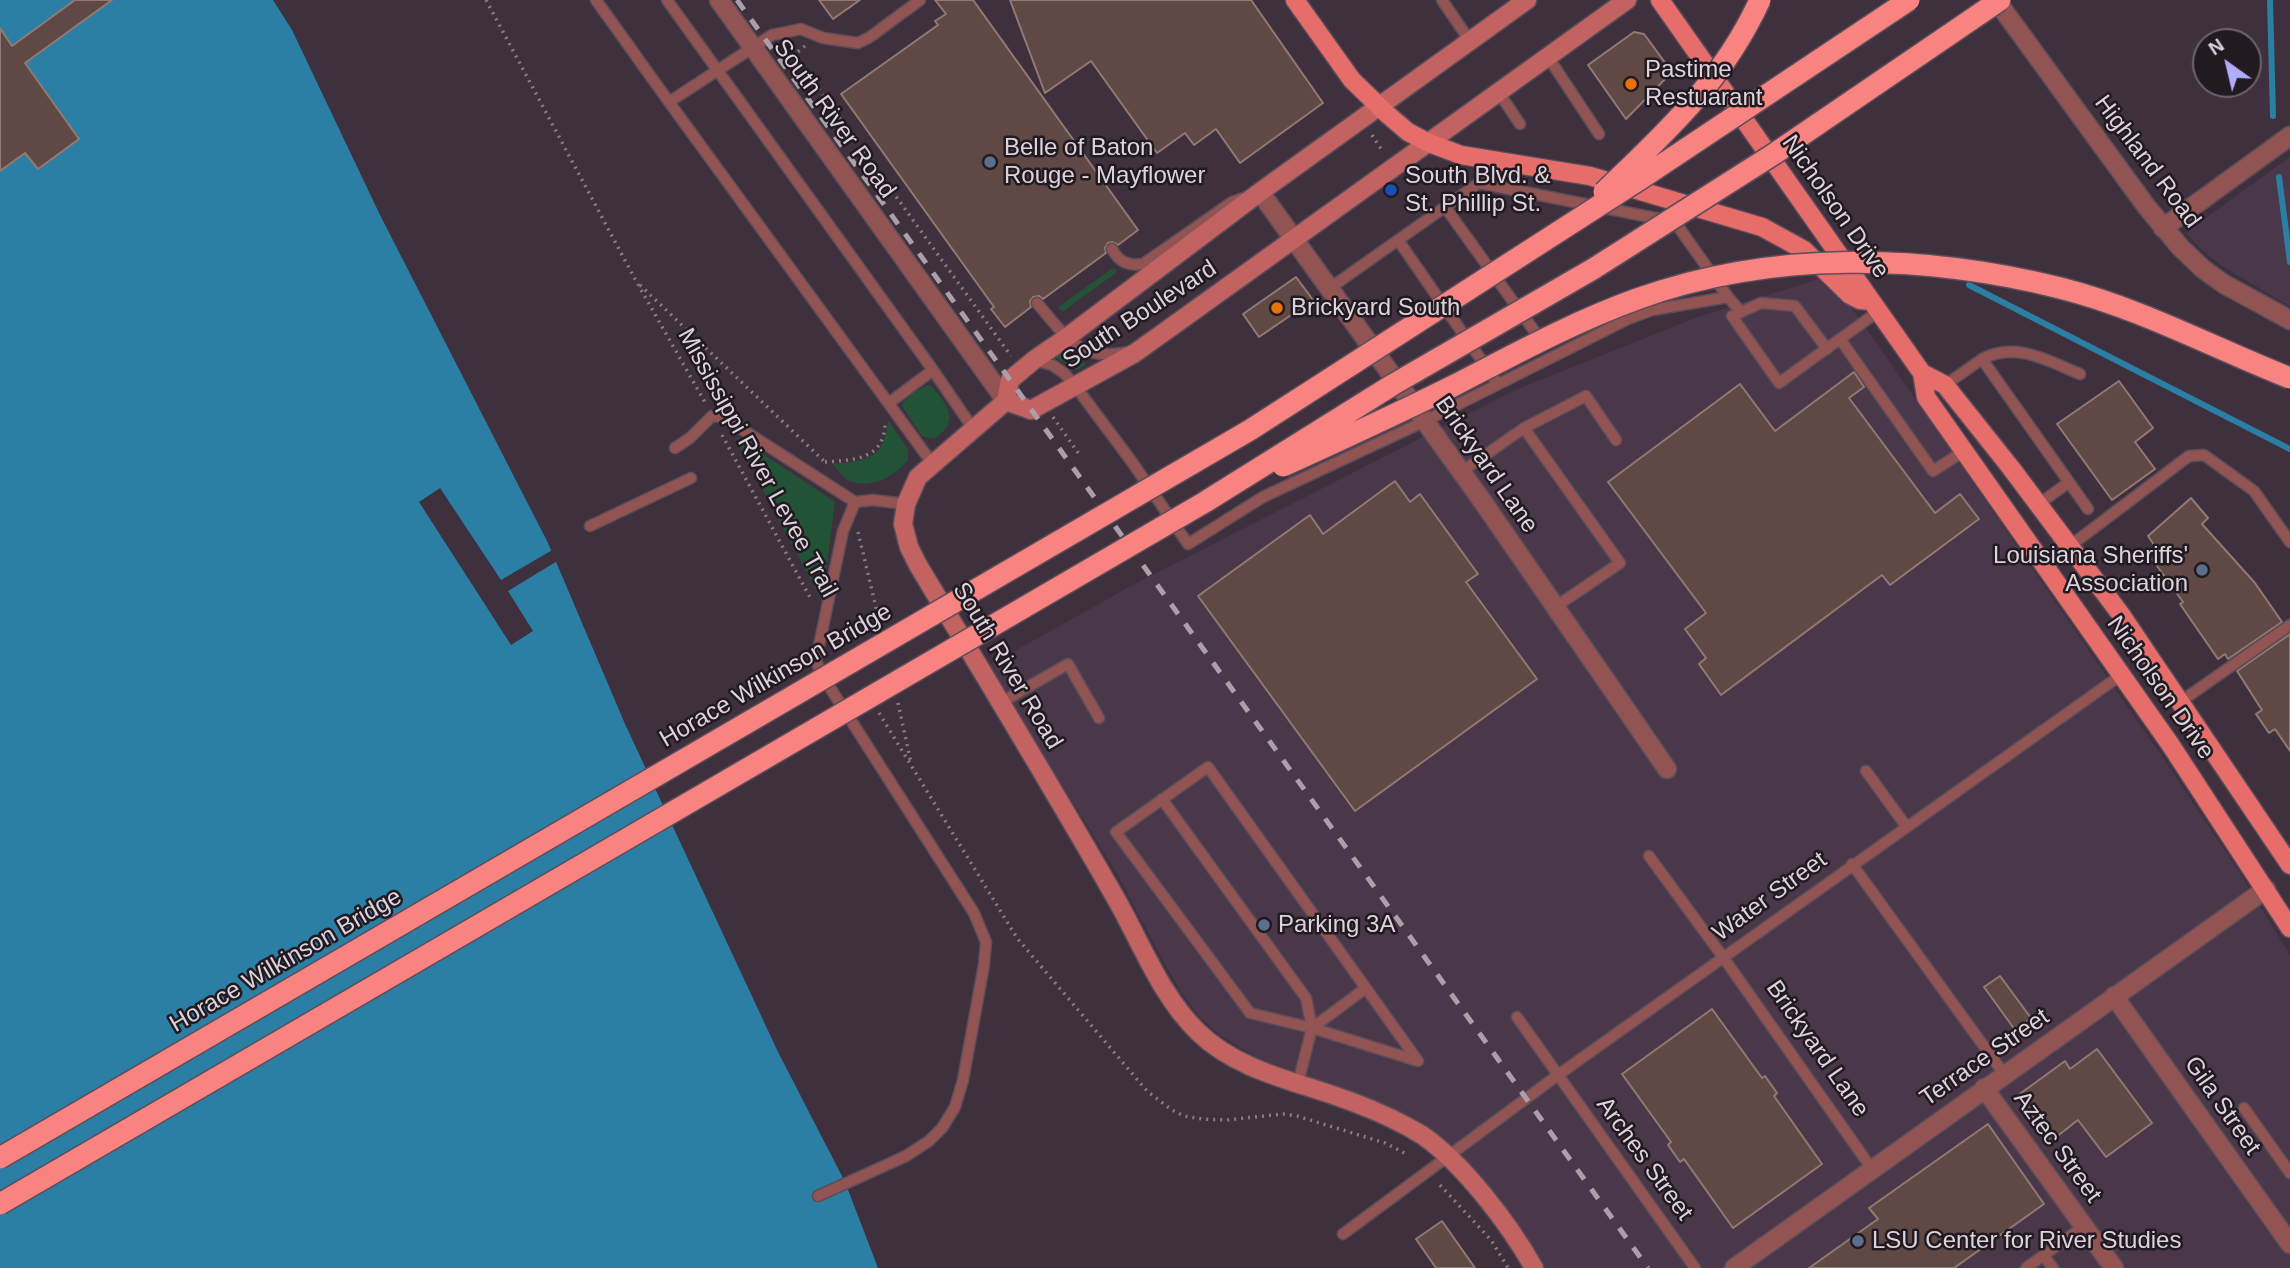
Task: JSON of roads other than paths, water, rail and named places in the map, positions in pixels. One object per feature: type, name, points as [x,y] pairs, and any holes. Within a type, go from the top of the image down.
[{"type":"highway","points":[[1570,224],[1694,103],[1736,47],[1760,0]]},
{"type":"highway","points":[[1570,224],[1909,0]]},
{"type":"highway","points":[[0,1204],[1205,502],[1394,384],[1604,262],[1774,154],[1998,0]]},
{"type":"highway","name":"Horace Wilkinson Bridge","points":[[0,1158],[1250,430],[1570,224]]},
{"type":"highway","points":[[1205,502],[1389,418],[1560,332],[1637,299],[1709,279],[1799,265],[1845,262],[1922,265],[2062,288],[2137,314],[2290,378]]},
{"type":"main road","points":[[1295,0],[1352,80],[1408,132],[1461,155],[1590,176],[1762,227],[1804,250],[1850,295],[1875,306]]},
{"type":"main road","name":"South Boulevard","points":[[1527,0],[1259,192],[1027,365],[1010,380],[1006,401],[1031,410],[1141,349],[1628,0]]},
{"type":"main road","name":"Nicholson Drive","points":[[1660,0],[1922,373],[1926,397],[2177,755],[2290,928]]},
{"type":"main road","name":"Nicholson Drive","points":[[1922,373],[1945,385],[2070,545],[2290,865]]},
{"type":"main road","name":"South River Road","points":[[1006,401],[918,477],[906,504],[903,524],[909,547],[1116,899],[1173,1004],[1199,1033],[1228,1055],[1263,1072],[1355,1103],[1398,1121],[1424,1137],[1448,1157],[1500,1217],[1534,1268]]},
{"type":"street","name":"South River Road","points":[[719,0],[1006,401]]},
{"type":"street","name":"Highland Road","points":[[1998,0],[2163,228],[2180,247],[2213,276],[2290,320]]},
{"type":"street","points":[[2163,228],[2290,136]]},
{"type":"street","name":"Brickyard Lane","points":[[1259,192],[1425,421],[1667,769]]},
{"type":"street","name":"Terrace Street","points":[[1734,1268],[2266,889]]},
{"type":"street","name":"Gila Street","points":[[2114,996],[2290,1244]]},
{"type":"street","name":"Aztec Street","points":[[1984,1088],[2114,1268]]},
{"type":"lane","points":[[596,0],[932,463]]},
{"type":"lane","points":[[667,0],[974,430]]},
{"type":"lane","points":[[669,102],[772,35],[801,29],[819,37],[858,43],[920,0]]},
{"type":"lane","points":[[1433,0],[1435,4],[1441,0],[1470,41]]},
{"type":"lane","points":[[1548,57],[1599,134]]},
{"type":"lane","points":[[1499,93],[1520,124]]},
{"type":"lane","points":[[1330,288],[1479,183],[1675,222],[1741,312]]},
{"type":"lane","points":[[1112,249],[1117,259],[1143,264],[1231,202],[1259,192]]},
{"type":"lane","points":[[1445,207],[1553,357]]},
{"type":"lane","points":[[1398,240],[1498,384]]},
{"type":"lane","points":[[1027,365],[1052,365],[1064,373],[1132,462],[1188,544],[1263,497],[1425,421],[1628,318],[1652,310],[1728,297]]},
{"type":"lane","points":[[1037,303],[1066,338],[1079,348],[1104,355],[1141,349]]},
{"type":"lane","points":[[1827,349],[1795,306],[1761,303],[1732,316],[1779,383],[1827,349],[1840,339],[1875,306]]},
{"type":"lane","points":[[1840,339],[1933,471],[1964,451]]},
{"type":"lane","points":[[1945,385],[1982,359],[2000,352],[2020,351],[2080,374]]},
{"type":"lane","points":[[1982,359],[2088,509]]},
{"type":"lane","points":[[888,401],[933,370]]},
{"type":"lane","points":[[1461,472],[1524,428],[1586,396],[1616,440]]},
{"type":"lane","points":[[675,448],[690,438],[712,416],[723,417],[855,502],[873,500],[906,504]]},
{"type":"lane","points":[[1524,428],[1620,563],[1555,607]]},
{"type":"lane","points":[[2070,545],[2189,456],[2204,455],[2254,491],[2290,542]]},
{"type":"lane","points":[[590,527],[691,478]]},
{"type":"lane","points":[[2039,504],[2069,482]]},
{"type":"lane","points":[[818,1196],[906,1156],[929,1141],[942,1128],[955,1107],[963,1080],[985,965],[986,942],[974,913],[820,672],[816,660],[843,531],[855,502]]},
{"type":"lane","points":[[2180,702],[2290,625]]},
{"type":"lane","points":[[1000,703],[1068,664],[1099,718]]},
{"type":"lane","name":"Water Street","points":[[1342,1234],[1852,864],[2121,675]]},
{"type":"lane","points":[[1208,767],[1366,988],[1418,1061],[1312,1028],[1250,1013],[1116,832],[1208,767]]},
{"type":"lane","points":[[1866,771],[1906,826]]},
{"type":"lane","points":[[1163,799],[1306,998],[1312,1028],[1298,1083]]},
{"type":"lane","name":"Brickyard Lane","points":[[1648,856],[1723,957],[1872,1169]]},
{"type":"lane","points":[[1852,864],[2004,1074]]},
{"type":"lane","points":[[1312,1028],[1366,988]]},
{"type":"lane","name":"Arches Street","points":[[1517,1017],[1695,1268]]},
{"type":"lane","points":[[2244,1108],[2290,1173]]},
{"type":"lane","points":[[2026,1268],[2084,1226]]},
{"type":"lane","points":[[2044,1256],[2053,1268]]},
{"type":"water","points":[[0,0],[273,0],[292,30],[380,215],[548,543],[625,724],[778,1052],[845,1182],[878,1268],[0,1268]]},
{"type":"waterway","points":[[2270,0],[2273,116]]},
{"type":"waterway","points":[[2279,177],[2290,262]]},
{"type":"waterway","points":[[1969,285],[2290,449]]},
{"type":"railway","points":[[737,0],[1648,1268]]},
{"type":"place","name":"Pastime Restuarant","points":[[1631,84]]},
{"type":"place","name":"Belle of Baton Rouge - Mayflower","points":[[990,162]]},
{"type":"place","name":"South Blvd. & St. Phillip St.","points":[[1391,190]]},
{"type":"place","name":"Brickyard South","points":[[1277,308]]},
{"type":"place","name":"Louisiana Sheriffs' Association","points":[[2202,570]]},
{"type":"place","name":"Parking 3A","points":[[1264,925]]},
{"type":"place","name":"LSU Center for River Studies","points":[[1858,1241]]}]
